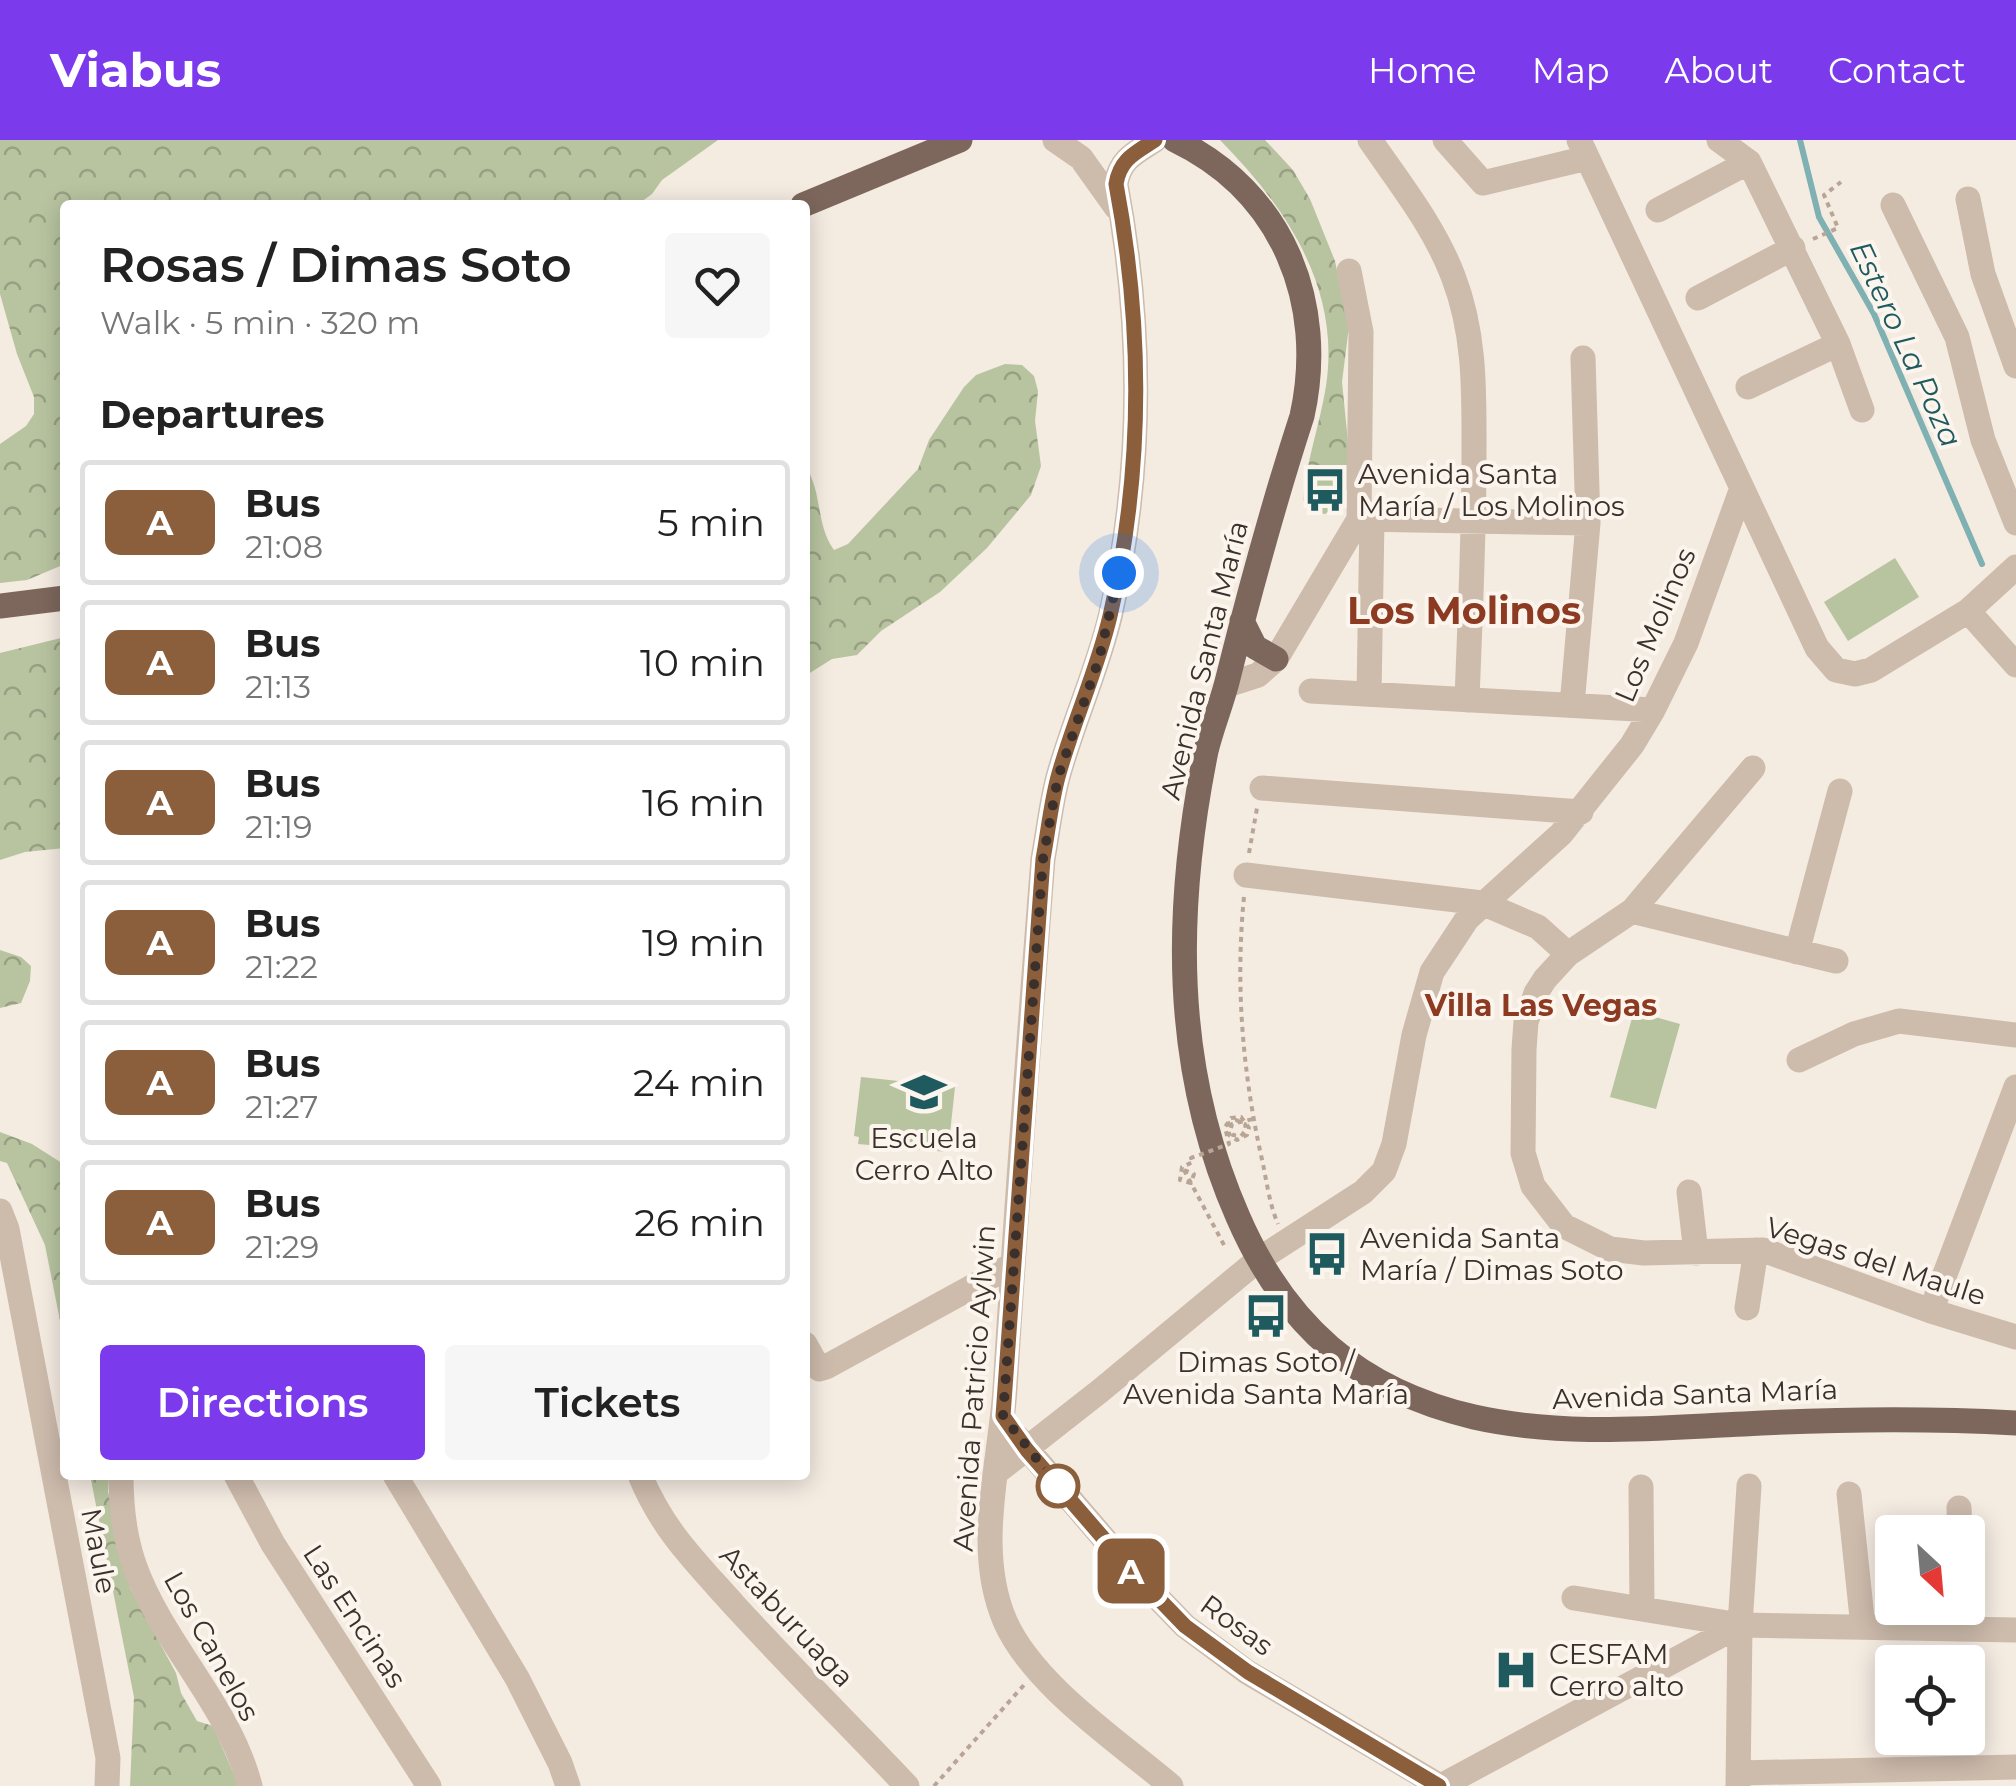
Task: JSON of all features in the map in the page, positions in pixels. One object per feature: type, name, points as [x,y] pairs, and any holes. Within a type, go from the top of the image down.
[{"type":"main road","points":[[810,202],[960,140]]},
{"type":"main road","name":"Avenida Santa María","points":[[1175,140],[1225,172],[1259,206],[1290,258],[1308,317],[1310,367],[1305,404],[1208,746],[1192,834],[1182,956],[1195,1086],[1218,1170],[1253,1249],[1288,1305],[1346,1361],[1392,1389],[1474,1417],[1538,1428],[1612,1431],[1811,1421],[2016,1423]]},
{"type":"main road","points":[[0,606],[60,599]]},
{"type":"main road","points":[[1242,621],[1255,647],[1276,659]]},
{"type":"main road","points":[[1962,1420],[1994,1416],[2016,1405]]},
{"type":"street","name":"Avenida Patricio Aylwin","points":[[1055,140],[1081,158],[1122,215]]},
{"type":"street","name":"Avenida Patricio Aylwin","points":[[1155,140],[1118,168],[1116,184],[1134,319],[1132,477],[1110,616],[1058,777],[1043,859],[1003,1416],[990,1542],[993,1584],[1006,1624],[1037,1671],[1171,1786]]},
{"type":"street","points":[[1370,140],[1432,232],[1462,302],[1474,364],[1474,519],[1467,700]]},
{"type":"street","points":[[1446,140],[1482,183],[1583,149],[1817,648],[1836,670],[1854,674],[1871,670],[1968,612],[2016,566]]},
{"type":"street","points":[[1719,140],[1749,162],[1838,344],[1862,410]]},
{"type":"street","points":[[1658,210],[1749,162]]},
{"type":"street","points":[[1968,198],[1983,274],[2016,366]]},
{"type":"street","points":[[1893,204],[1957,337],[1983,440],[2016,523]]},
{"type":"street","points":[[1698,298],[1793,248]]},
{"type":"street","points":[[1349,270],[1361,332],[1369,694]]},
{"type":"street","points":[[1748,387],[1838,344]]},
{"type":"street","points":[[1572,705],[1588,523],[1583,358]]},
{"type":"street","name":"Los Molinos","points":[[998,1471],[1027,1450],[1253,1249],[1287,1242],[1364,1192],[1384,1171],[1394,1144],[1425,989],[1452,937],[1482,903],[1540,856],[1616,768],[1653,710],[1686,643],[1742,488]]},
{"type":"street","points":[[1366,519],[1588,523]]},
{"type":"street","points":[[1227,685],[1258,675],[1276,659],[1366,519]]},
{"type":"street","points":[[1968,612],[2016,665]]},
{"type":"street","points":[[1311,691],[1653,710]]},
{"type":"street","name":"Vegas del Maule","points":[[1753,768],[1632,911],[1568,954],[1536,993],[1524,1035],[1523,1153],[1533,1186],[1564,1226],[1594,1244],[1627,1252],[1756,1250],[2016,1337]]},
{"type":"street","points":[[1262,788],[1581,812]]},
{"type":"street","points":[[1797,952],[1840,791]]},
{"type":"street","points":[[1246,876],[1482,903],[1538,926],[1568,954]]},
{"type":"street","points":[[1632,911],[1836,961]]},
{"type":"street","points":[[1799,1060],[1854,1034],[1899,1021],[2016,1034]]},
{"type":"street","points":[[1931,1311],[2016,1087]]},
{"type":"street","points":[[1689,1192],[1696,1253]]},
{"type":"street","name":"Maule","points":[[0,1211],[7,1229],[108,1758],[108,1786]]},
{"type":"street","points":[[1747,1308],[1756,1250]]},
{"type":"street","points":[[810,1353],[819,1368],[826,1368],[1012,1265]]},
{"type":"street","name":"Rosas","points":[[1003,1416],[1027,1450],[1143,1584],[1185,1626],[1248,1672],[1440,1786]]},
{"type":"street","name":"Los Canelos","points":[[121,1480],[124,1526],[142,1585],[215,1706],[250,1786]]},
{"type":"street","name":"Las Encinas","points":[[239,1480],[273,1544],[429,1786]]},
{"type":"street","points":[[398,1480],[517,1678],[560,1762],[568,1786]]},
{"type":"street","name":"Astaburuaga","points":[[642,1480],[672,1536],[907,1786]]},
{"type":"street","points":[[1641,1486],[1642,1608]]},
{"type":"street","points":[[1749,1486],[1740,1625],[1738,1779],[2016,1767]]},
{"type":"street","points":[[1849,1494],[1863,1626]]},
{"type":"street","points":[[1574,1598],[1740,1625],[1876,1625]]},
{"type":"street","points":[[1985,1623],[2016,1630]]},
{"type":"street","points":[[1440,1786],[1740,1625]]},
{"type":"path","points":[[1793,248],[1838,228],[1824,195],[1841,182]]},
{"type":"path","points":[[1262,788],[1246,876],[1240,960],[1242,1009],[1253,1119],[1275,1218],[1287,1242]]},
{"type":"path","points":[[1253,1119],[1232,1124],[1233,1135],[1241,1136],[1245,1124],[1236,1120],[1230,1123],[1229,1135],[1237,1140],[1248,1135],[1250,1128],[1245,1120],[1231,1118],[1225,1127],[1228,1144],[1191,1158],[1193,1162],[1182,1167],[1180,1180],[1191,1183],[1194,1174],[1184,1170],[1224,1245],[1253,1249]]},
{"type":"path","points":[[934,1786],[1037,1671]]},
{"type":"green space","points":[[0,140],[718,140],[662,180],[644,200],[60,200],[60,566],[27,580],[0,583],[0,444],[26,426],[34,414],[34,397],[0,294]]},
{"type":"green space","points":[[1220,140],[1265,140],[1293,170],[1310,199],[1335,261],[1349,326],[1342,382],[1352,482],[1336,506],[1325,514],[1311,512],[1303,500],[1326,386],[1325,316],[1316,283],[1286,221]]},
{"type":"green space","points":[[1005,364],[1022,365],[1034,376],[1041,466],[1031,495],[987,548],[940,592],[881,631],[857,655],[832,659],[810,673],[810,474],[821,519],[834,550],[848,544],[918,469],[929,440],[976,375]]},
{"type":"green space","points":[[1895,558],[1919,597],[1848,641],[1824,602]]},
{"type":"green space","points":[[60,638],[60,848],[25,852],[0,860],[0,653]]},
{"type":"green space","points":[[0,950],[21,957],[31,966],[21,1003],[0,1008]]},
{"type":"green space","points":[[1634,1011],[1680,1024],[1656,1109],[1610,1097]]},
{"type":"green space","points":[[861,1077],[955,1087],[948,1152],[858,1144],[859,1137],[854,1136]]},
{"type":"green space","points":[[0,1132],[32,1144],[60,1162],[60,1321],[45,1245],[7,1163],[0,1161]]},
{"type":"green space","points":[[91,1480],[109,1480],[130,1588],[197,1721],[213,1726],[239,1786],[130,1786],[134,1697]]},
{"type":"waterway","name":"Estero La Poza","points":[[1800,140],[1819,217],[1874,314],[1982,564]]},
{"type":"bus line","name":"A","points":[[1155,140],[1118,168],[1116,184],[1134,319],[1132,477],[1110,616],[1058,777],[1043,859],[1003,1416],[1027,1450],[1130,1569],[1185,1626],[1248,1672],[1439,1786]]},
{"type":"place","name":"Avenida Santa María / Los Molinos","points":[[1325,490]]},
{"type":"place","name":"Escuela Cerro Alto","points":[[924,1092]]},
{"type":"place","name":"Avenida Santa María / Dimas Soto","points":[[1327,1254]]},
{"type":"place","name":"Dimas Soto / Avenida Santa María","points":[[1266,1316]]},
{"type":"place","name":"CESFAM Cerro alto","points":[[1516,1670]]},
{"type":"district","name":"Los Molinos","points":[[1464,610]]},
{"type":"district","name":"Villa Las Vegas","points":[[1541,1005]]},
{"type":"route","points":[[1058,1486],[1003,1416],[1012,1265],[1043,859],[1058,777],[1099,659],[1119,573]]}]
